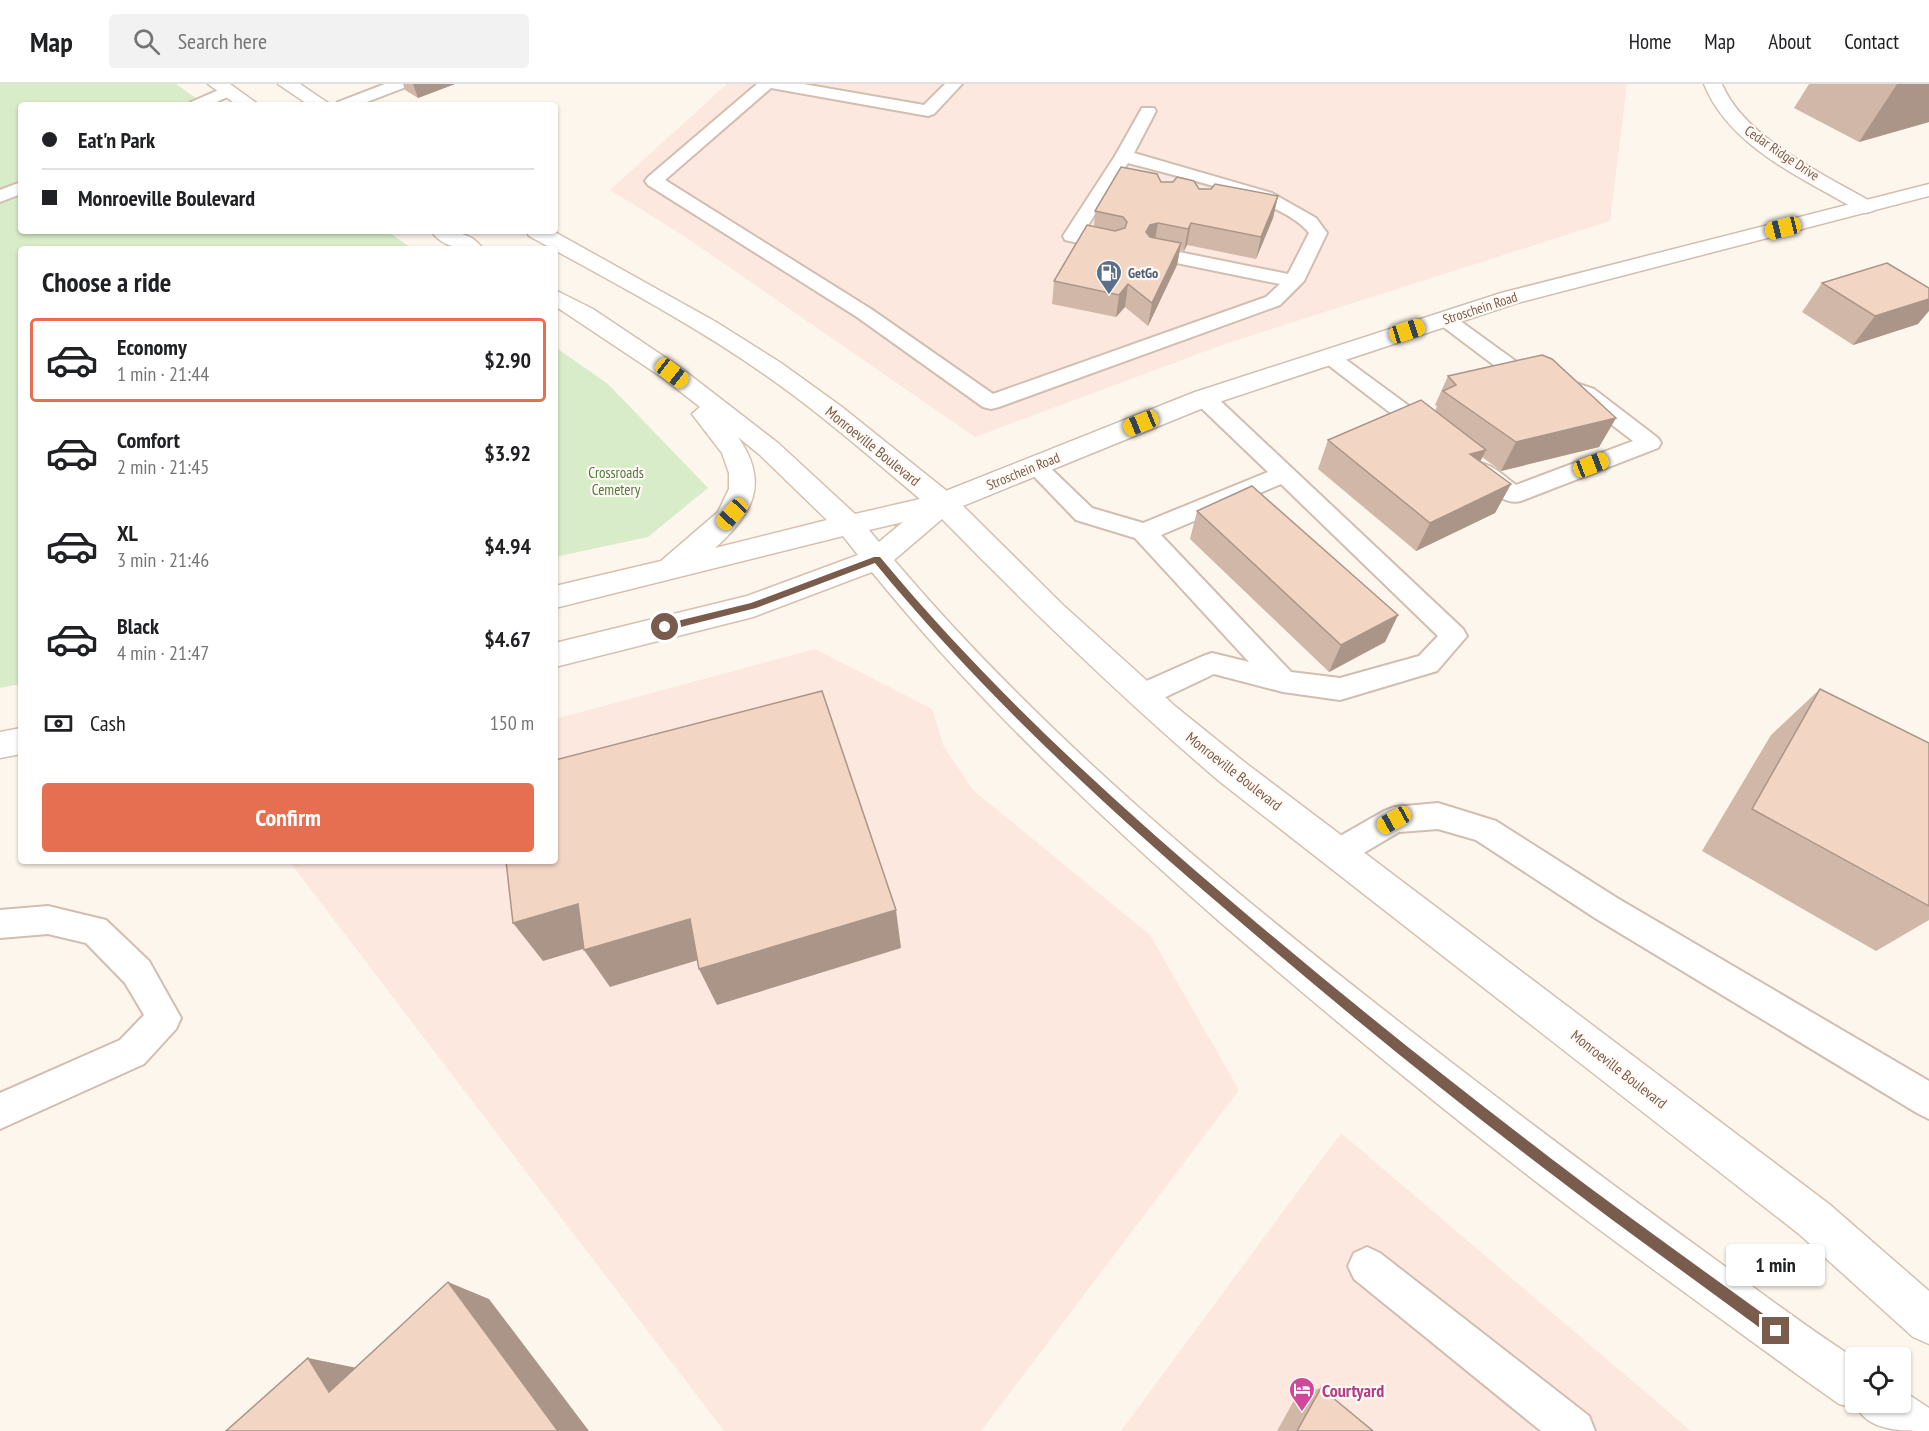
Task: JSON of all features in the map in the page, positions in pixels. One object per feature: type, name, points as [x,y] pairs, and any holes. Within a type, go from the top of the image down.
[{"type":"main road","points":[[287,84],[317,102]]},
{"type":"main road","name":"Cedar Ridge Drive","points":[[1713,84],[1722,107],[1755,137],[1866,207]]},
{"type":"main road","points":[[223,87],[246,102]]},
{"type":"main road","name":"Stroschein Road","points":[[558,596],[665,572],[848,524],[944,503],[1204,398],[1446,319],[1555,285],[1929,190]]},
{"type":"main road","points":[[447,234],[467,246]]},
{"type":"main road","name":"Monroeville Boulevard","points":[[542,234],[698,321],[772,368],[833,413],[944,503],[1052,613],[1231,771],[1814,1219],[1929,1321]]},
{"type":"main road","points":[[558,299],[585,314],[672,373],[769,449],[848,524],[925,617],[1012,709],[1139,830],[1301,968],[1545,1162],[1845,1380]]},
{"type":"main road","points":[[665,572],[715,532],[732,514],[741,496],[745,478],[736,455],[672,373]]},
{"type":"main road","name":"Stroschein Road","points":[[558,654],[753,606],[877,559],[944,503]]},
{"type":"main road","points":[[0,746],[18,742]]},
{"type":"lane","points":[[352,102],[400,84]]},
{"type":"lane","points":[[766,84],[654,181],[864,313],[991,402],[1273,301],[1294,282],[1318,233],[1310,222],[1266,197],[1247,191],[1208,190],[1178,173],[1124,156]]},
{"type":"lane","points":[[776,84],[928,111],[954,84]]},
{"type":"lane","points":[[202,102],[223,87]]},
{"type":"lane","points":[[1113,244],[1072,236],[1124,156],[1148,111]]},
{"type":"lane","points":[[1168,189],[1178,173]]},
{"type":"lane","points":[[0,197],[18,188]]},
{"type":"lane","points":[[1239,212],[1247,191]]},
{"type":"lane","points":[[1154,253],[1178,250],[1216,258],[1294,282]]},
{"type":"lane","points":[[1330,357],[1513,495],[1650,443],[1586,394],[1514,370],[1446,319]]},
{"type":"lane","points":[[1143,695],[1212,663],[1283,681],[1340,689],[1428,664],[1454,636],[1204,398]]},
{"type":"lane","points":[[1035,465],[1084,514],[1144,532],[1283,681]]},
{"type":"lane","points":[[1144,532],[1284,474]]},
{"type":"lane","points":[[1339,852],[1394,820],[1438,816],[1485,830],[1606,908],[1929,1101]]},
{"type":"lane","points":[[0,924],[48,920],[95,930],[137,972],[164,1018],[132,1052],[0,1111]]},
{"type":"lane","points":[[1367,1266],[1574,1431]]},
{"type":"shaded area","points":[[727,84],[1627,84],[1610,221],[1225,344],[975,437],[684,236],[610,190]]},
{"type":"shaded area","points":[[815,649],[932,709],[944,747],[973,790],[1150,935],[1239,1090],[981,1431],[724,1431],[291,864],[558,864],[558,718]]},
{"type":"shaded area","points":[[1341,1133],[1691,1431],[1121,1431]]},
{"type":"green space","points":[[0,84],[176,84],[202,102],[18,102],[18,234],[391,234],[409,246],[18,246],[18,685],[0,688]]},
{"type":"green space","name":"Crossroads Cemetery","points":[[558,349],[608,384],[708,488],[648,537],[558,556]]},
{"type":"building","points":[[1121,167],[1157,174],[1161,182],[1173,182],[1177,177],[1194,181],[1199,189],[1211,189],[1215,184],[1278,196],[1261,237],[1191,223],[1188,229],[1158,223],[1150,225],[1146,232],[1150,237],[1181,243],[1152,303],[1128,284],[1119,295],[1054,281],[1087,225],[1115,231],[1125,228],[1127,222],[1123,217],[1095,211]]},
{"type":"building","points":[[1887,263],[1929,288],[1929,299],[1875,316],[1822,283]]},
{"type":"building","points":[[1542,355],[1552,359],[1616,418],[1516,442],[1443,391],[1456,385],[1448,376]]},
{"type":"building","points":[[1421,400],[1486,450],[1470,454],[1511,484],[1430,523],[1328,440]]},
{"type":"building","points":[[1252,486],[1398,615],[1341,645],[1197,511]]},
{"type":"building","points":[[1820,689],[1929,743],[1929,906],[1752,809]]},
{"type":"building","points":[[822,691],[896,910],[699,969],[690,919],[584,950],[578,904],[513,923],[506,864],[558,864],[558,759]]},
{"type":"building","points":[[448,1282],[558,1431],[226,1431],[308,1358],[329,1392]]},
{"type":"building","points":[[1321,1388],[1373,1431],[1297,1431]]},
{"type":"place","name":"GetGo","points":[[1109,296]]},
{"type":"place","name":"Courtyard","points":[[1302,1413]]},
{"type":"route","points":[[665,627],[753,606],[877,559],[925,617],[1012,709],[1139,830],[1301,968],[1545,1162],[1776,1331]]}]
